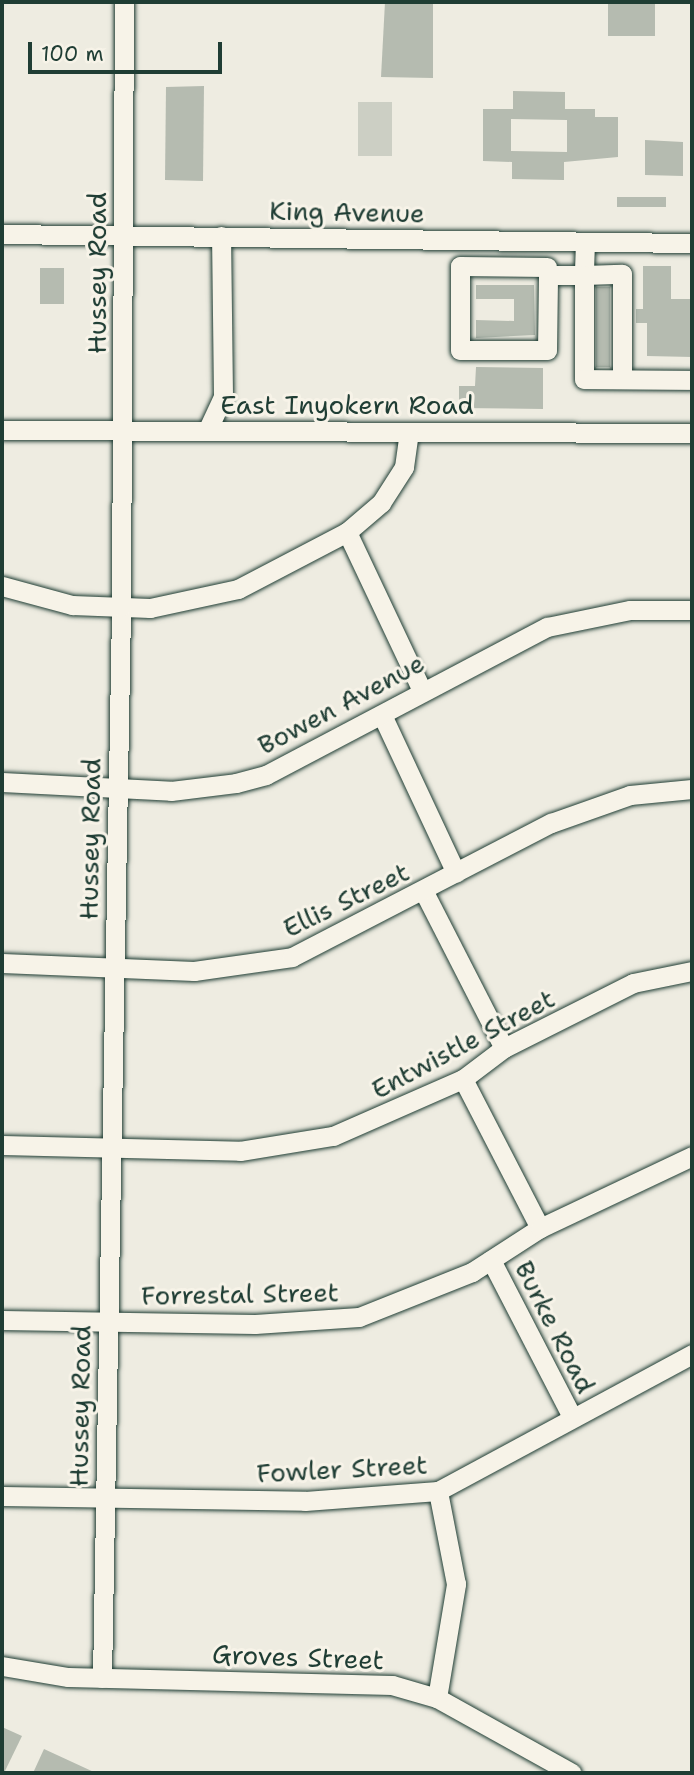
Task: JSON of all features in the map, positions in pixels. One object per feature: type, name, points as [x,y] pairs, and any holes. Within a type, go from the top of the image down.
[{"type":"street","name":"Hussey Road","points":[[102,1678],[112,966],[121,607],[124,2]]},
{"type":"street","name":"King Avenue","points":[[2,234],[692,243]]},
{"type":"street","points":[[207,431],[223,396],[221,236]]},
{"type":"street","points":[[548,241],[547,271],[547,350],[460,350],[460,266],[547,271],[584,275],[622,274],[622,379]]},
{"type":"street","points":[[585,242],[584,379],[692,380]]},
{"type":"street","name":"East Inyokern Road","points":[[2,430],[692,433]]},
{"type":"street","points":[[2,586],[45,600],[121,607],[178,605],[237,589],[347,532],[381,503],[404,467],[409,432]]},
{"type":"street","points":[[347,532],[422,691]]},
{"type":"street","name":"Bowen Avenue","points":[[2,782],[117,789],[202,789],[265,775],[547,627],[630,610],[692,610]]},
{"type":"street","points":[[382,715],[456,873]]},
{"type":"street","name":"Ellis Street","points":[[2,963],[194,971],[292,957],[592,807],[630,795],[692,789]]},
{"type":"street","points":[[424,892],[504,1048]]},
{"type":"street","name":"Entwistle Street","points":[[2,1145],[110,1150],[287,1147],[377,1120],[463,1079],[504,1048],[633,983],[692,971]]},
{"type":"street","name":"Burke Road","points":[[463,1079],[540,1228]]},
{"type":"street","name":"Forrestal Street","points":[[2,1320],[310,1323],[359,1317],[393,1307],[491,1260],[540,1228],[692,1156]]},
{"type":"street","name":"Burke Road","points":[[491,1260],[572,1417]]},
{"type":"street","name":"Fowler Street","points":[[2,1496],[305,1501],[438,1491],[692,1354]]},
{"type":"street","points":[[437,1698],[456,1584],[438,1491]]},
{"type":"street","name":"Groves Street","points":[[2,1666],[102,1678],[392,1685],[437,1698],[572,1773]]},
{"type":"shaded area","points":[[358,102],[392,102],[392,156],[358,156]]},
{"type":"building","points":[[385,2],[433,2],[433,78],[381,77]]},
{"type":"building","points":[[608,2],[655,2],[655,36],[608,36]]},
{"type":"building","points":[[204,86],[203,181],[165,180],[166,87]]},
{"type":"building","points":[[513,91],[565,92],[565,109],[595,109],[595,117],[618,117],[618,157],[564,162],[564,180],[512,179],[512,162],[483,161],[483,109],[513,109]],"holes":[[[511,119],[567,120],[567,152],[511,151]]]},
{"type":"building","points":[[645,140],[683,142],[683,176],[645,175]]},
{"type":"building","points":[[617,197],[666,197],[666,207],[617,207]]},
{"type":"building","points":[[643,266],[671,266],[671,299],[692,299],[692,357],[647,356],[647,323],[636,323],[636,309],[643,309]]},
{"type":"building","points":[[40,268],[64,268],[64,304],[40,304]]},
{"type":"building","points":[[476,285],[534,285],[535,335],[476,338],[476,320],[514,321],[514,299],[476,299]]},
{"type":"building","points":[[596,287],[610,287],[610,367],[596,367]]},
{"type":"building","points":[[476,367],[543,368],[543,409],[459,408],[459,386],[475,386]]},
{"type":"building","points":[[2,1727],[22,1736],[4,1773],[2,1773]]},
{"type":"building","points":[[44,1749],[96,1773],[33,1773]]}]
